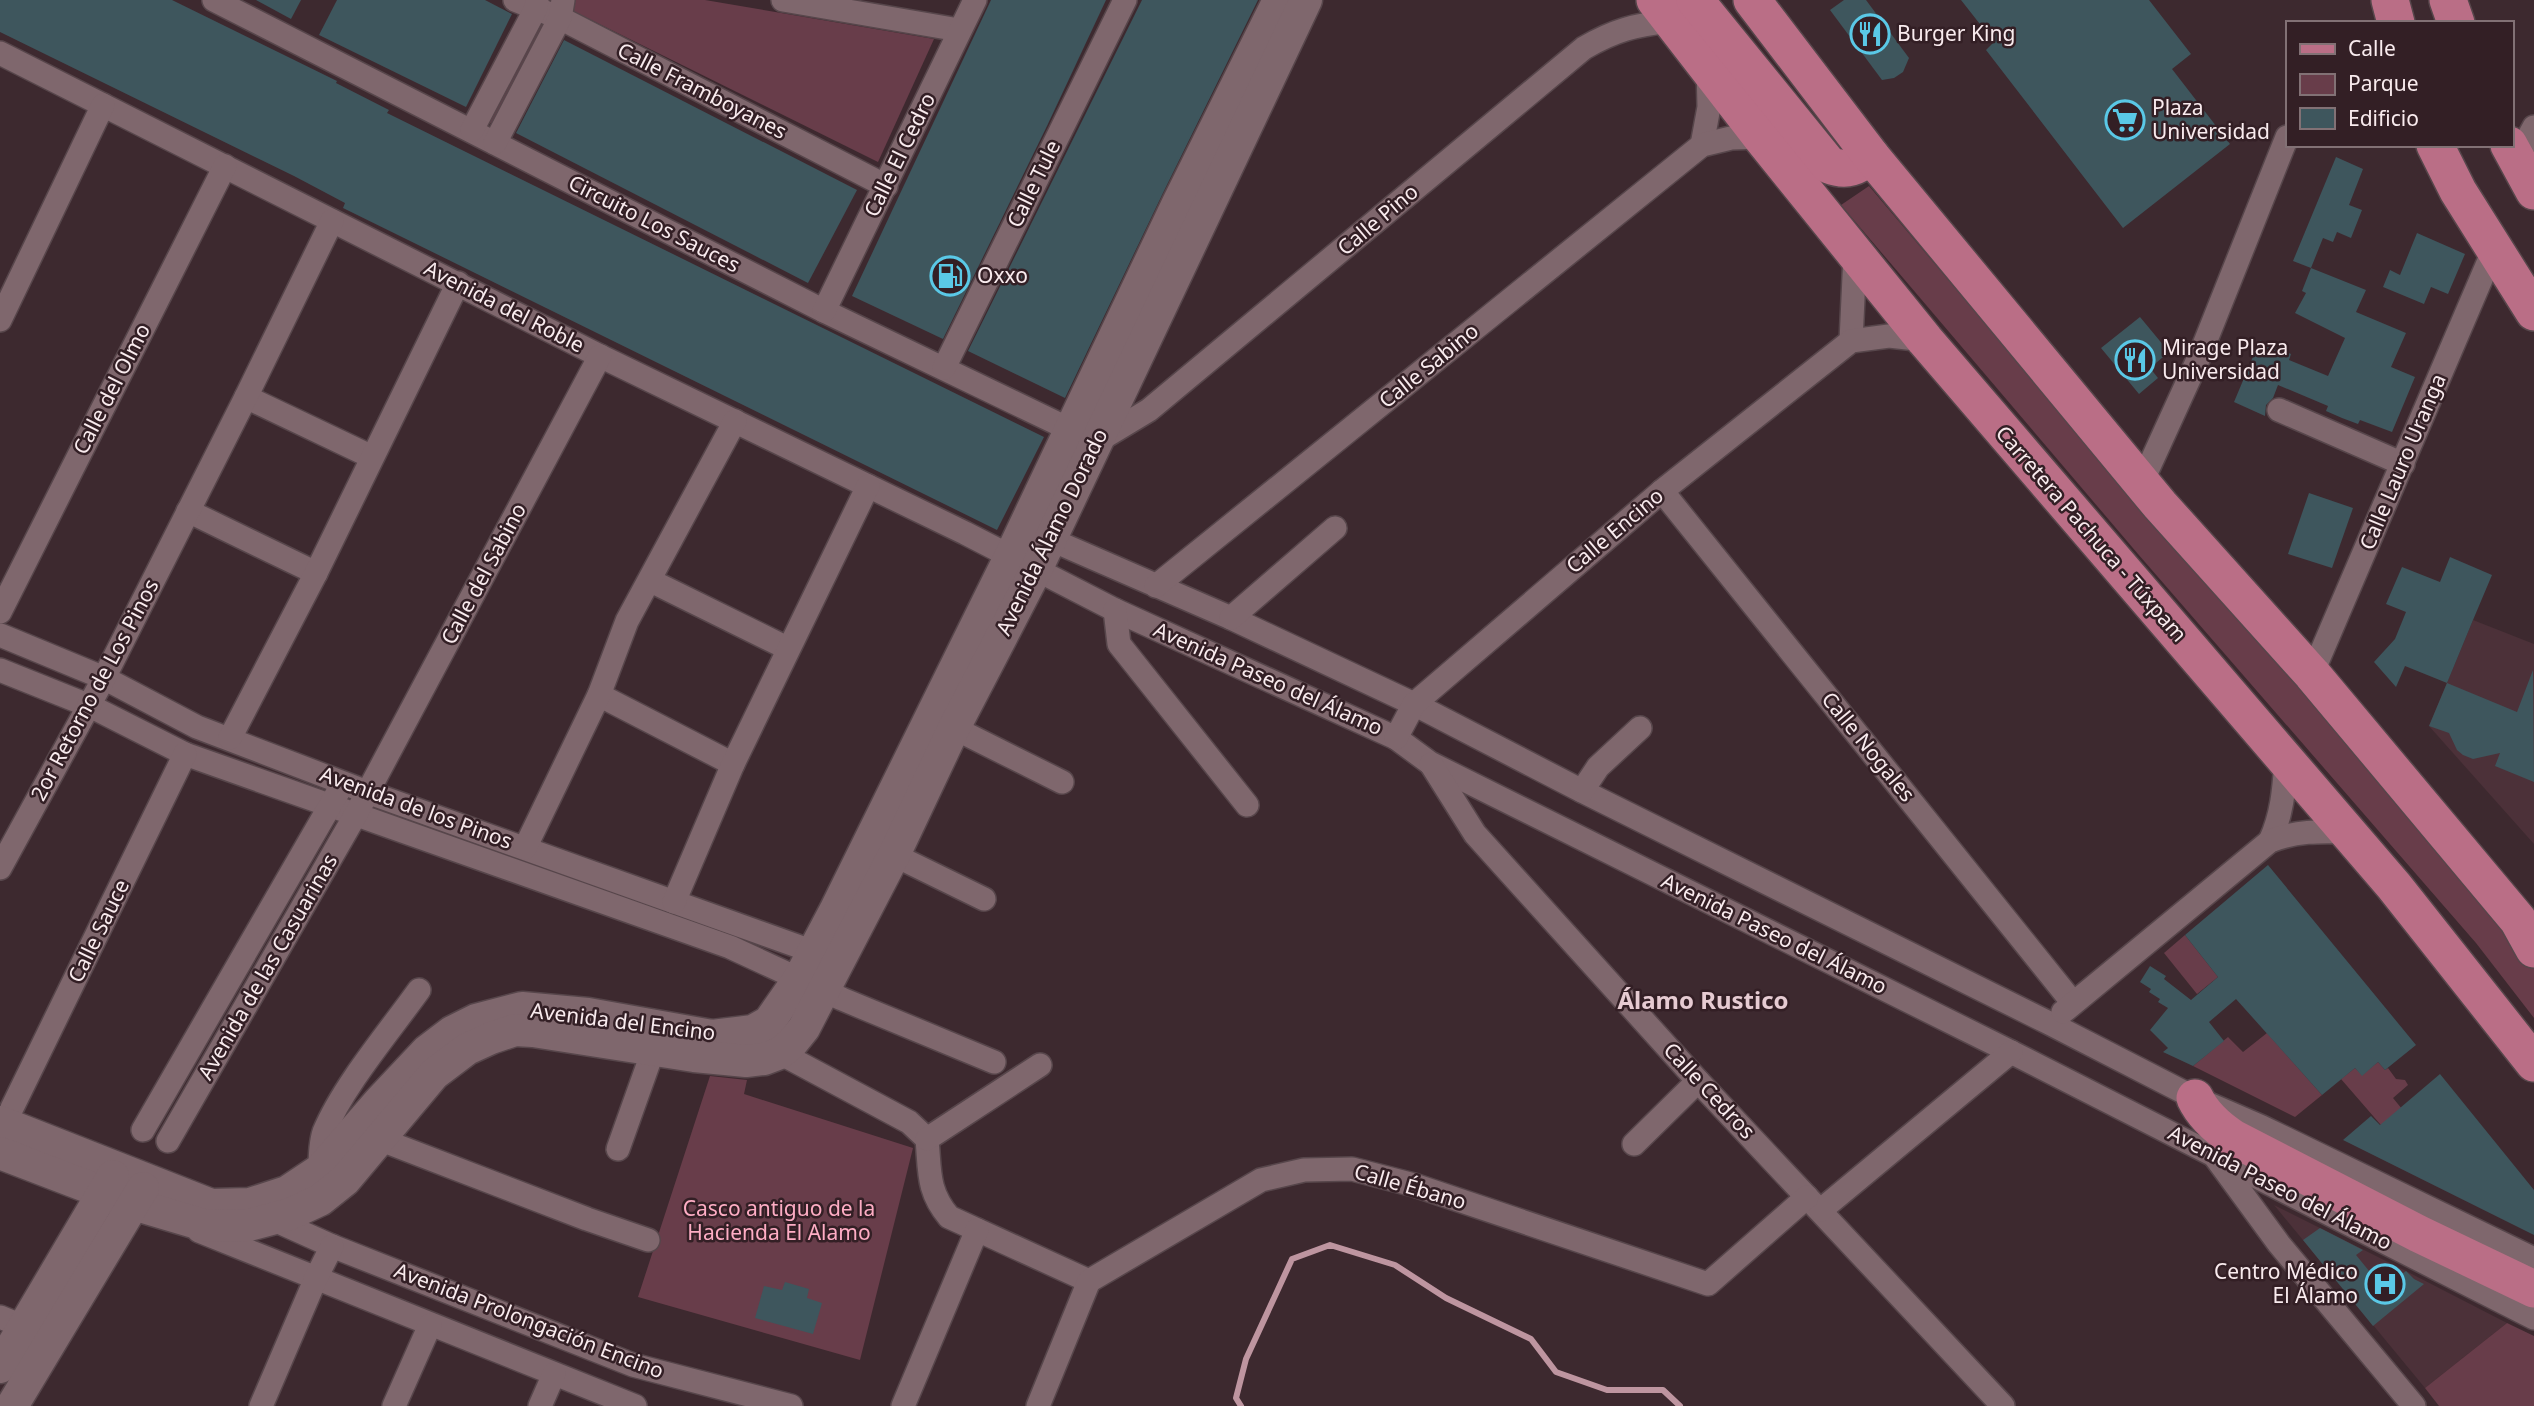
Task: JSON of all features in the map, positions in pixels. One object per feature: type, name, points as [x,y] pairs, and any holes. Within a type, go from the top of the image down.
[{"type":"main road","points":[[1752,0],[1871,156],[2142,482],[2312,674],[2529,934]]},
{"type":"main road","points":[[2390,0],[2395,21]]},
{"type":"main road","points":[[2448,0],[2455,21]]},
{"type":"main road","points":[[1673,7],[1829,165],[1842,170],[1856,167],[1871,156]]},
{"type":"main road","name":"Carretera Pachuca - Túxpam","points":[[1673,7],[1707,68],[1855,255],[2402,897],[2534,1063]]},
{"type":"main road","points":[[2436,147],[2458,191],[2534,312]]},
{"type":"main road","points":[[2512,153],[2534,191]]},
{"type":"main road","points":[[2194,1098],[2214,1123],[2222,1145],[2534,1289]]},
{"type":"street","name":"Circuito Los Sauces","points":[[214,0],[824,311],[1084,436]]},
{"type":"street","points":[[783,0],[959,30]]},
{"type":"street","name":"Calle El Cedro","points":[[824,311],[975,0]]},
{"type":"street","name":"Calle Tule","points":[[944,368],[1125,0]]},
{"type":"street","name":"Avenida Álamo Dorado","points":[[827,957],[894,855],[954,728],[1037,533],[1191,209],[1279,0]]},
{"type":"street","name":"Avenida Álamo Dorado","points":[[1191,209],[1306,0]]},
{"type":"street","points":[[472,130],[529,3]]},
{"type":"street","name":"Calle Framboyanes","points":[[529,3],[562,9],[886,186]]},
{"type":"street","name":"Calle Pino","points":[[1084,436],[1149,410],[1584,48],[1610,33],[1640,25],[1673,7]]},
{"type":"street","points":[[495,143],[562,9]]},
{"type":"street","name":"Avenida del Roble","points":[[0,53],[600,356],[1023,564]]},
{"type":"street","points":[[1702,145],[1709,107],[1707,68]]},
{"type":"street","points":[[2,312],[103,105]]},
{"type":"street","points":[[2512,153],[2534,127]]},
{"type":"street","name":"Calle Sabino","points":[[1156,586],[1702,145],[1731,138],[1760,137]]},
{"type":"street","points":[[2142,482],[2200,355],[2286,140]]},
{"type":"street","name":"Calle del Olmo","points":[[0,612],[225,166]]},
{"type":"street","name":"2or Retorno de Los Pinos","points":[[0,868],[90,706],[246,397],[331,221]]},
{"type":"street","name":"Calle Lauro Uranga","points":[[2312,674],[2494,249]]},
{"type":"street","points":[[1855,255],[1851,341],[1889,336],[1925,340]]},
{"type":"street","points":[[230,738],[316,573],[458,283]]},
{"type":"street","name":"Calle Encino","points":[[1396,738],[1414,704],[1662,491],[1851,341]]},
{"type":"street","name":"Calle del Sabino","points":[[367,792],[600,356]]},
{"type":"street","points":[[246,397],[372,457]]},
{"type":"street","points":[[2279,410],[2403,464]]},
{"type":"street","points":[[525,848],[599,695],[627,621],[651,581],[735,421]]},
{"type":"street","points":[[674,902],[733,764],[787,648],[868,486]]},
{"type":"street","name":"Calle Nogales","points":[[1662,491],[2073,1003]]},
{"type":"street","points":[[188,511],[316,573]]},
{"type":"street","points":[[1231,618],[1335,528]]},
{"type":"street","name":"Avenida Paseo del Álamo","points":[[1037,533],[1231,618],[1414,704],[2194,1098],[2262,1127],[2534,1259]]},
{"type":"street","name":"Avenida Álamo Dorado","points":[[753,1031],[769,1022],[811,985],[1023,564]]},
{"type":"street","name":"Avenida Paseo del Álamo","points":[[1023,564],[1115,610],[1396,738],[1430,763],[2011,1052],[2222,1145],[2534,1318]]},
{"type":"street","points":[[651,581],[787,648]]},
{"type":"street","points":[[1115,610],[1119,644],[1247,805]]},
{"type":"street","name":"Avenida de los Pinos","points":[[0,635],[104,678],[197,726],[343,783],[827,957]]},
{"type":"street","name":"Avenida de los Pinos","points":[[0,670],[90,706],[185,754],[730,947],[811,985],[994,1062]]},
{"type":"street","points":[[599,695],[733,764]]},
{"type":"street","points":[[954,728],[1062,782]]},
{"type":"street","points":[[1583,791],[1598,767],[1640,728]]},
{"type":"street","name":"Calle Sauce","points":[[6,1115],[185,754]]},
{"type":"street","points":[[2270,841],[2279,821],[2284,796],[2286,761]]},
{"type":"street","name":"Calle Cedros","points":[[1430,763],[1475,834],[1698,1081],[2003,1406]]},
{"type":"street","name":"Avenida de las Casuarinas","points":[[143,1130],[343,783]]},
{"type":"street","name":"Avenida de las Casuarinas","points":[[168,1141],[367,792]]},
{"type":"street","points":[[2049,1023],[2270,841],[2287,834],[2311,831],[2347,832]]},
{"type":"street","points":[[894,855],[984,899]]},
{"type":"street","points":[[586,896],[601,876]]},
{"type":"street","name":"Avenida Álamo Dorado","points":[[780,1053],[804,1028],[811,985]]},
{"type":"street","points":[[320,1170],[323,1135],[332,1117],[345,1094],[419,990]]},
{"type":"street","name":"Avenida del Encino","points":[[141,1192],[211,1205],[250,1204],[288,1192],[320,1170],[427,1051],[452,1032],[476,1020],[522,1008],[588,1014],[712,1036],[753,1031]]},
{"type":"street","name":"Avenida del Encino","points":[[0,1153],[110,1180],[141,1192],[206,1226],[249,1225],[290,1214],[320,1200],[345,1180],[434,1074],[467,1049],[515,1030],[746,1062],[780,1053]]},
{"type":"street","points":[[753,1031],[780,1053],[909,1122],[927,1139],[931,1187],[937,1203],[948,1217],[1088,1281],[1038,1406]]},
{"type":"street","points":[[618,1149],[654,1048]]},
{"type":"street","points":[[1814,1203],[2011,1052]]},
{"type":"street","points":[[927,1139],[1040,1065]]},
{"type":"street","points":[[1634,1144],[1698,1081]]},
{"type":"street","name":"Avenida del Encino","points":[[6,1115],[110,1180]]},
{"type":"street","points":[[379,1139],[648,1240]]},
{"type":"street","points":[[2222,1145],[2279,1244],[2414,1406]]},
{"type":"street","name":"Calle Ébano","points":[[1088,1281],[1261,1181],[1304,1170],[1352,1169],[1413,1185],[1708,1284],[1814,1203]]},
{"type":"street","points":[[0,1367],[11,1321],[110,1180]]},
{"type":"street","points":[[12,1406],[141,1192],[265,1256],[635,1406]]},
{"type":"street","name":"Avenida Prolongación Encino","points":[[272,1219],[332,1246],[633,1365],[791,1406]]},
{"type":"street","points":[[902,1406],[977,1230]]},
{"type":"street","points":[[261,1406],[332,1246]]},
{"type":"street","points":[[394,1406],[430,1325]]},
{"type":"street","points":[[540,1406],[554,1374]]},
{"type":"shaded area","points":[[2473,620],[2534,644],[2534,844],[2429,726]]},
{"type":"shaded area","name":"Centro Médico El Álamo","points":[[2274,1205],[2406,1271],[2507,1323],[2425,1388]]},
{"type":"green space","points":[[575,0],[705,0],[934,39],[878,162],[573,11]]},
{"type":"green space","points":[[538,19],[545,23],[492,124],[485,120]]},
{"type":"green space","points":[[1869,186],[2167,539],[2283,664],[2534,965],[2534,1018],[2476,943],[2138,554],[1841,205]]},
{"type":"green space","points":[[2185,935],[2218,977],[2197,994],[2164,953]]},
{"type":"green space","points":[[2267,1033],[2322,1095],[2295,1117],[2193,1066],[2228,1037],[2243,1052]]},
{"type":"green space","points":[[2378,1062],[2385,1070],[2388,1068],[2396,1079],[2405,1080],[2408,1085],[2393,1098],[2411,1120],[2400,1147],[2341,1079],[2355,1068],[2362,1075]]},
{"type":"green space","name":"Casco antiguo de la Hacienda El Alamo","points":[[710,1076],[747,1080],[744,1094],[913,1148],[860,1360],[638,1297]]},
{"type":"green space","points":[[2507,1323],[2534,1336],[2534,1406],[2439,1406],[2425,1388]]},
{"type":"building","points":[[0,0],[172,0],[337,81],[336,83],[389,110],[387,113],[1044,437],[997,530],[343,208],[345,203],[294,176],[0,32]]},
{"type":"building","points":[[256,0],[301,0],[291,19]]},
{"type":"building","points":[[337,0],[485,0],[512,14],[466,107],[319,35]]},
{"type":"building","points":[[991,0],[1106,0],[943,339],[852,296]]},
{"type":"building","points":[[1142,0],[1258,0],[1065,398],[968,351]]},
{"type":"building","name":"Burger King","points":[[1844,0],[1866,0],[1909,58],[1903,72],[1894,78],[1882,80],[1830,10]]},
{"type":"building","name":"Plaza Universidad","points":[[1961,0],[2149,0],[2191,54],[2172,69],[2230,144],[2123,228],[1986,50],[1994,42]]},
{"type":"building","points":[[564,40],[857,190],[808,283],[516,133]]},
{"type":"building","points":[[2336,157],[2363,169],[2349,205],[2362,210],[2351,238],[2337,232],[2333,242],[2323,238],[2311,268],[2293,261]]},
{"type":"building","points":[[2417,233],[2465,254],[2448,294],[2431,287],[2424,304],[2383,287],[2390,270],[2400,275]]},
{"type":"building","points":[[2311,268],[2366,290],[2356,312],[2406,333],[2391,367],[2415,377],[2392,432],[2360,420],[2358,424],[2342,418],[2326,411],[2328,406],[2278,385],[2273,398],[2266,405],[2265,416],[2234,402],[2260,340],[2291,354],[2289,360],[2328,376],[2345,338],[2295,313],[2306,293],[2302,291]]},
{"type":"building","name":"Mirage Plaza Universidad","points":[[2140,317],[2169,352],[2150,368],[2158,378],[2139,394],[2101,348]]},
{"type":"building","points":[[2309,493],[2353,508],[2332,568],[2288,554]]},
{"type":"building","points":[[2450,557],[2492,575],[2447,683],[2405,666],[2396,687],[2374,662],[2395,639],[2406,612],[2386,604],[2402,567],[2440,582]]},
{"type":"building","points":[[2533,670],[2534,782],[2495,766],[2500,753],[2473,759],[2463,755],[2457,750],[2449,733],[2429,726],[2447,683],[2517,712]]},
{"type":"building","points":[[2268,865],[2416,1045],[2385,1070],[2378,1062],[2362,1076],[2355,1068],[2322,1095],[2236,999],[2209,1022],[2224,1041],[2193,1066],[2163,1052],[2168,1048],[2150,1030],[2168,1008],[2158,1002],[2160,999],[2149,992],[2151,989],[2140,982],[2150,966],[2166,976],[2164,979],[2191,1000],[2218,977],[2185,935]]},
{"type":"building","points":[[2440,1074],[2534,1190],[2534,1235],[2343,1140],[2371,1116],[2380,1125]]},
{"type":"building","points":[[2320,1228],[2363,1250],[2356,1255],[2383,1288],[2406,1271],[2424,1284],[2373,1326],[2303,1240]]},
{"type":"building","points":[[785,1282],[809,1289],[807,1298],[822,1303],[813,1334],[755,1318],[764,1286],[782,1290]]},
{"type":"waterway","points":[[1241,1406],[1236,1398],[1246,1359],[1292,1259],[1330,1245],[1395,1265],[1446,1298],[1531,1339],[1556,1372],[1607,1390],[1663,1390],[1680,1406]]},
{"type":"place","name":"Burger King","points":[[1870,34]]},
{"type":"place","name":"Plaza Universidad","points":[[2125,120]]},
{"type":"place","name":"Oxxo","points":[[950,276]]},
{"type":"place","name":"Mirage Plaza Universidad","points":[[2135,360]]},
{"type":"place","name":"Centro Médico El Álamo","points":[[2385,1284]]},
{"type":"district","name":"Álamo Rustico","points":[[1703,1001]]}]
